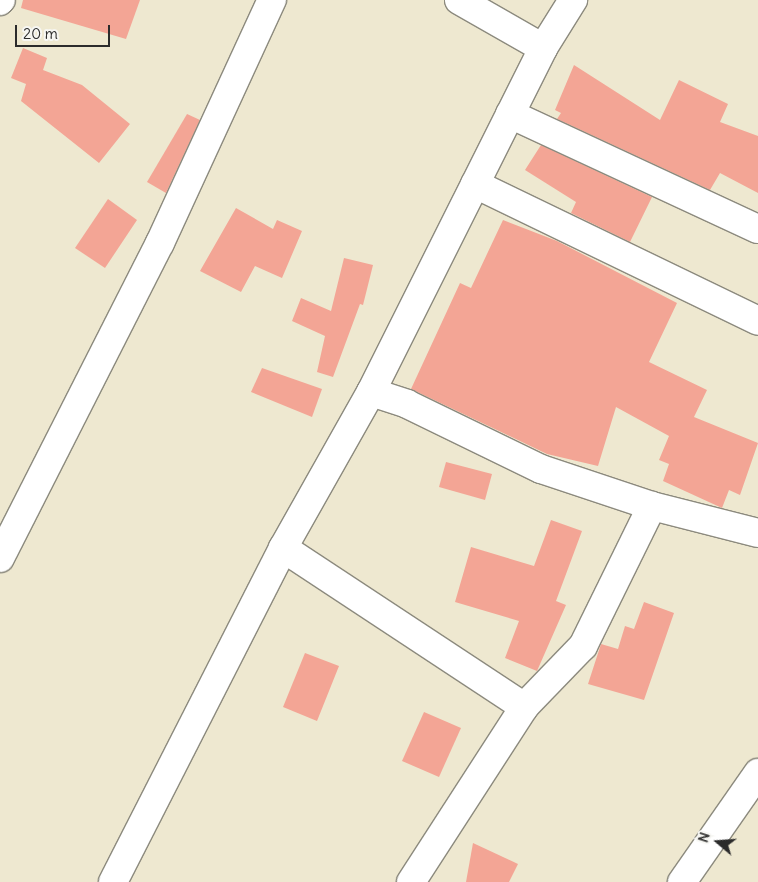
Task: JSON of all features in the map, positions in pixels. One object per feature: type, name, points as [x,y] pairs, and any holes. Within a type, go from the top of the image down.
[{"type":"street","points":[[0,558],[160,243],[272,0]]},
{"type":"street","points":[[459,0],[543,48]]},
{"type":"street","points":[[113,882],[283,548],[371,392],[543,48],[573,0]]},
{"type":"street","points":[[510,114],[758,229]]},
{"type":"street","points":[[475,184],[758,321]]},
{"type":"street","points":[[371,392],[407,404],[541,469],[652,506],[758,533]]},
{"type":"street","points":[[412,882],[524,707],[583,646],[652,506]]},
{"type":"street","points":[[283,548],[524,707]]},
{"type":"street","points":[[682,882],[758,773]]},
{"type":"building","points":[[23,0],[140,0],[126,39],[21,8]]},
{"type":"building","points":[[23,48],[47,58],[43,70],[82,85],[130,124],[99,163],[21,101],[26,84],[11,78]]},
{"type":"building","points":[[574,65],[660,120],[679,80],[728,104],[720,122],[758,136],[758,193],[720,173],[710,190],[557,119],[561,113],[555,110]]},
{"type":"building","points":[[187,114],[200,120],[166,193],[147,182]]},
{"type":"building","points":[[541,145],[652,197],[630,242],[571,213],[576,202],[525,170]]},
{"type":"building","points":[[108,199],[137,220],[105,268],[75,248]]},
{"type":"building","points":[[236,208],[273,229],[277,220],[302,231],[282,278],[255,266],[241,292],[200,271]]},
{"type":"building","points":[[503,220],[557,241],[677,303],[649,362],[707,390],[694,417],[758,443],[740,495],[729,490],[722,508],[663,481],[669,464],[659,460],[669,436],[616,407],[598,466],[547,454],[411,389],[460,283],[471,288]]},
{"type":"building","points":[[344,258],[373,265],[363,305],[360,304],[333,377],[317,372],[325,336],[292,321],[301,298],[331,311]]},
{"type":"building","points":[[262,368],[322,389],[312,417],[251,392]]},
{"type":"building","points":[[446,462],[492,474],[485,500],[439,487]]},
{"type":"building","points":[[551,520],[582,531],[556,601],[566,605],[537,671],[505,658],[519,621],[455,602],[471,547],[534,566]]},
{"type":"building","points":[[644,602],[674,613],[644,700],[588,684],[601,644],[618,649],[625,626],[634,629]]},
{"type":"building","points":[[305,653],[339,666],[317,721],[283,707]]},
{"type":"building","points":[[424,712],[461,728],[439,777],[402,761]]},
{"type":"building","points":[[473,843],[518,864],[509,882],[466,882]]}]
